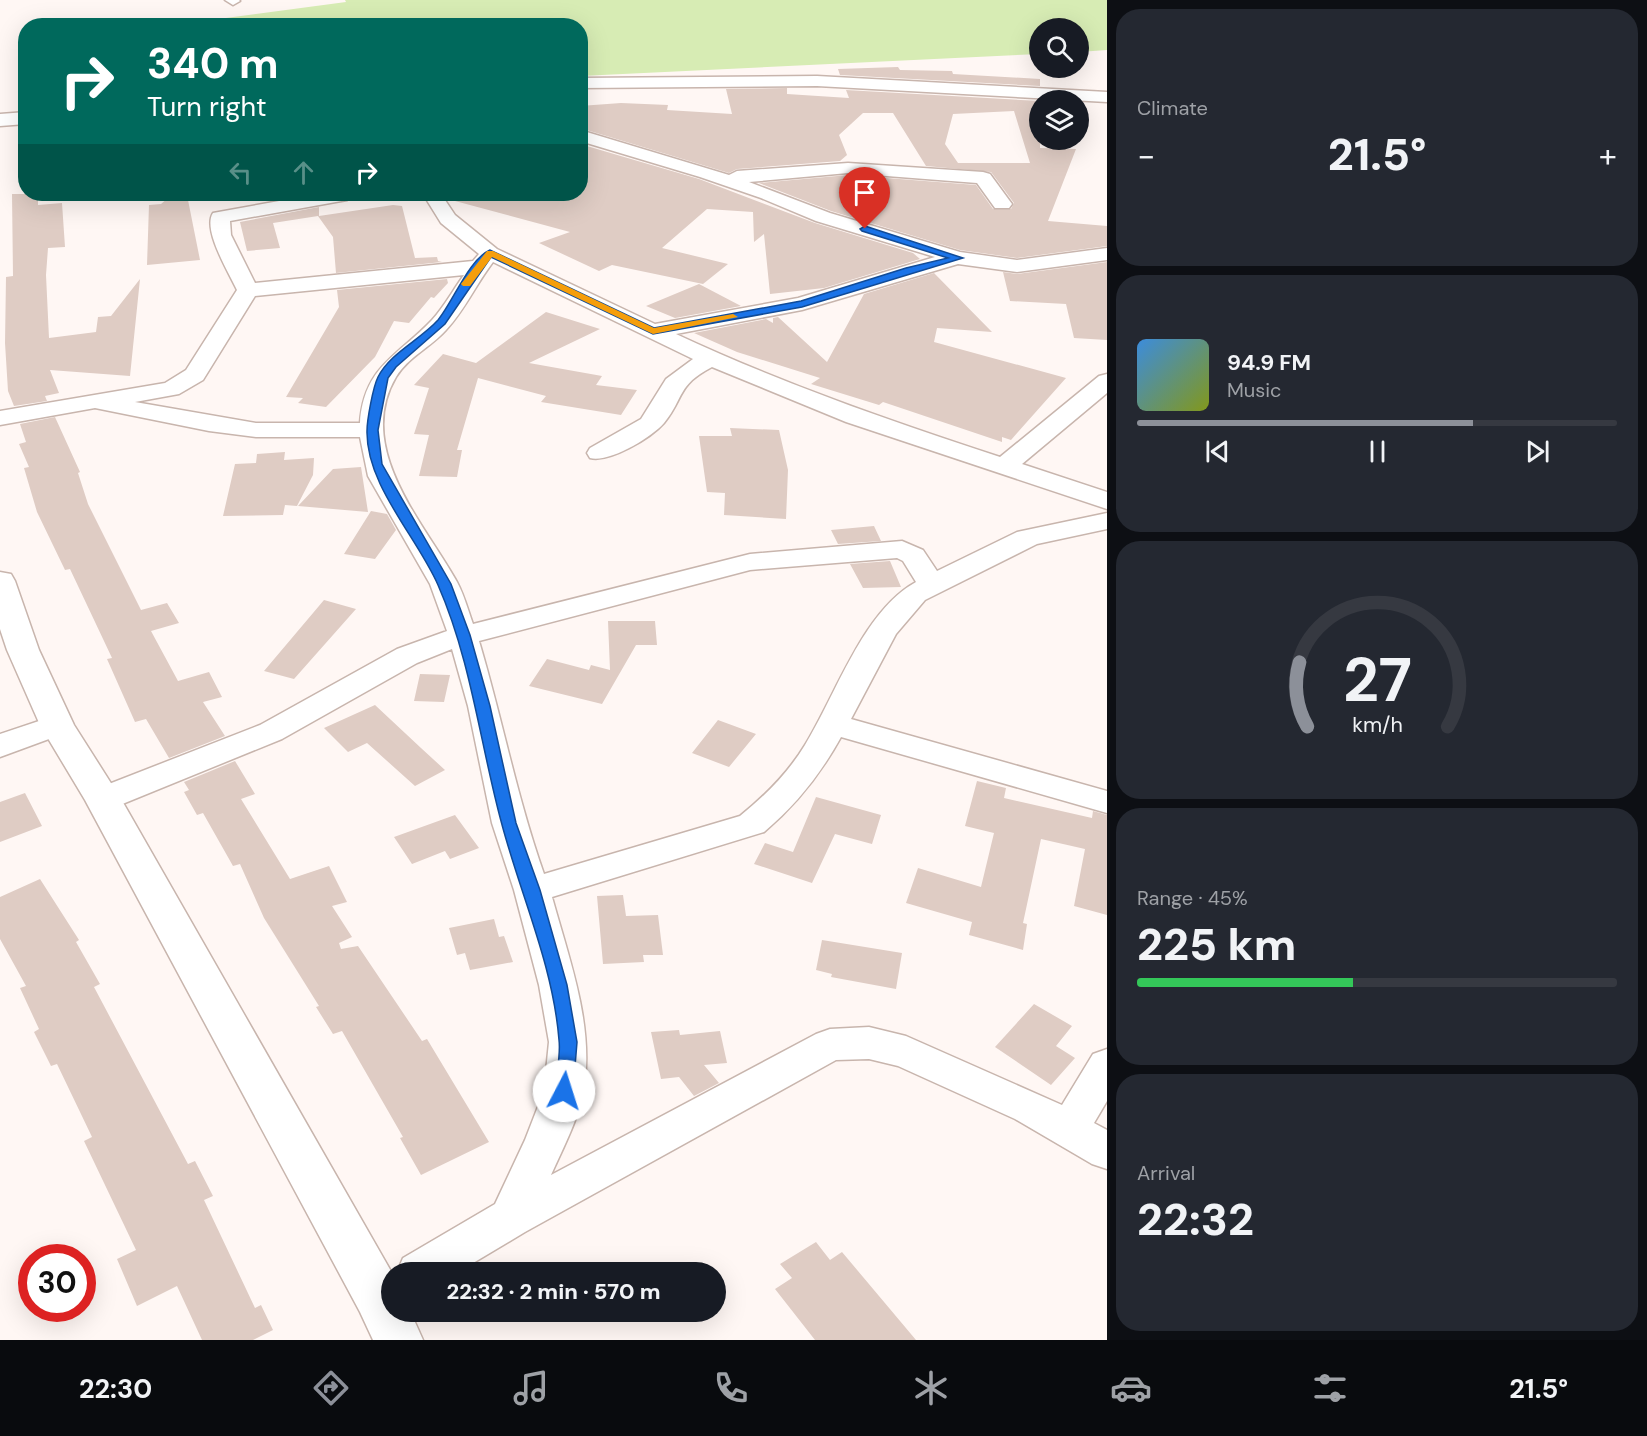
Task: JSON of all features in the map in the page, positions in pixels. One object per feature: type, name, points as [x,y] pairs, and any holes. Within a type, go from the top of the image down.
[{"type":"street","points":[[588,83],[817,81],[1107,97]]},
{"type":"street","points":[[0,120],[18,118]]},
{"type":"street","points":[[588,137],[721,178],[768,194],[823,217],[958,258],[1017,266],[1107,254]]},
{"type":"street","points":[[721,178],[837,168],[983,178],[1002,204]]},
{"type":"street","points":[[248,290],[221,235],[220,217],[308,201]]},
{"type":"street","points":[[436,201],[448,219],[484,260],[653,331],[711,359],[855,417],[1107,501]]},
{"type":"street","points":[[653,331],[802,304],[909,270],[958,258]]},
{"type":"street","points":[[248,290],[484,260]]},
{"type":"street","points":[[484,260],[441,322],[393,365],[383,378],[372,430],[376,464],[381,476],[444,584],[463,635],[483,706],[509,823],[532,890],[558,985],[568,1042],[564,1091],[546,1140],[510,1218]]},
{"type":"street","points":[[0,418],[171,389],[184,383],[195,375],[248,290]]},
{"type":"street","points":[[599,453],[650,423],[679,379],[686,372],[711,359]]},
{"type":"street","points":[[1004,467],[1107,381]]},
{"type":"street","points":[[95,401],[209,424],[256,430],[372,430]]},
{"type":"street","points":[[532,890],[752,824],[771,811],[787,795],[834,725],[882,633],[910,598],[931,584],[1029,537],[1107,521]]},
{"type":"street","points":[[103,799],[271,732],[407,656],[463,635],[505,627],[558,610],[750,562],[902,549],[913,556],[931,584]]},
{"type":"street","points":[[0,580],[23,650],[57,725],[103,799],[381,1285]]},
{"type":"street","points":[[0,746],[57,725]]},
{"type":"street","points":[[834,725],[1107,802]]},
{"type":"street","points":[[435,1262],[510,1218],[830,1045],[869,1043],[906,1052],[1070,1128],[1107,1151]]},
{"type":"street","points":[[1070,1128],[1107,1065]]},
{"type":"street","points":[[393,1322],[398,1340]]},
{"type":"green space","points":[[345,0],[1107,0],[1107,50],[1089,51],[1089,18],[1029,18],[1029,54],[588,76],[588,18],[226,18],[346,2]]},
{"type":"building","points":[[898,67],[900,70],[952,71],[953,74],[1040,79],[1040,86],[840,75],[838,69]]},
{"type":"building","points":[[787,88],[787,94],[849,98],[846,90],[1029,100],[1029,150],[1076,150],[1048,221],[1107,226],[1107,246],[1017,258],[960,250],[831,211],[759,183],[848,175],[976,185],[993,209],[1011,209],[1014,203],[991,172],[926,166],[893,113],[863,113],[839,135],[847,155],[840,161],[737,169],[729,173],[588,130],[588,105],[621,103],[668,105],[667,110],[732,114],[726,89]],"holes":[[[1014,111],[1030,163],[958,163],[945,144],[953,114]]]},
{"type":"building","points":[[588,146],[699,179],[815,223],[913,253],[920,259],[824,288],[770,294],[764,234],[754,242],[753,212],[707,209],[662,248],[728,264],[703,284],[612,265],[599,271],[539,243],[570,232],[455,201],[588,201]]},
{"type":"building","points":[[12,194],[18,194],[18,201],[38,201],[38,205],[62,203],[65,247],[48,248],[46,275],[49,338],[96,332],[98,317],[111,316],[140,279],[130,376],[50,370],[59,393],[45,396],[47,401],[14,406],[8,391],[5,343],[6,277],[13,276]]},
{"type":"building","points":[[164,201],[188,201],[200,260],[147,265],[149,205],[161,204]]},
{"type":"building","points":[[393,205],[402,206],[415,258],[437,257],[438,261],[442,262],[336,273],[333,237],[318,216],[273,223],[280,248],[247,251],[240,222],[319,207],[319,216]]},
{"type":"building","points":[[1107,262],[1107,340],[1074,338],[1066,304],[1010,301],[1003,272],[1017,274]]},
{"type":"building","points":[[934,273],[992,332],[937,328],[934,342],[1066,378],[1011,440],[1002,437],[1002,442],[883,402],[879,405],[811,384],[820,378],[737,352],[694,333],[766,319],[773,323],[773,318],[778,317],[827,362],[864,294]]},
{"type":"building","points":[[447,279],[448,283],[434,298],[431,297],[409,323],[394,321],[375,357],[326,407],[298,403],[303,398],[286,397],[339,307],[337,290]]},
{"type":"building","points":[[699,284],[741,306],[675,318],[646,306]]},
{"type":"building","points":[[546,312],[600,329],[529,363],[602,376],[596,385],[637,390],[621,415],[541,402],[546,396],[478,378],[457,450],[462,450],[457,477],[419,476],[429,435],[414,434],[429,388],[414,385],[443,354],[476,363]]},
{"type":"building","points":[[55,417],[80,472],[78,473],[88,504],[141,610],[167,603],[179,623],[151,631],[178,681],[209,672],[222,697],[203,702],[225,736],[169,758],[146,719],[135,722],[107,659],[112,658],[70,569],[65,570],[37,512],[24,468],[29,467],[19,444],[26,442],[20,424]]},
{"type":"building","points":[[730,428],[779,430],[788,470],[786,519],[724,515],[725,493],[707,492],[699,436],[732,436]]},
{"type":"building","points":[[285,452],[284,460],[314,458],[313,475],[297,506],[285,505],[283,515],[223,516],[235,464],[256,463],[257,454]]},
{"type":"building","points":[[361,467],[368,512],[298,506],[333,469]]},
{"type":"building","points":[[371,511],[387,514],[396,530],[375,559],[344,554]]},
{"type":"building","points":[[874,526],[881,541],[838,544],[831,530]]},
{"type":"building","points":[[890,561],[901,587],[863,588],[850,564]]},
{"type":"building","points":[[324,600],[356,609],[294,679],[264,671]]},
{"type":"building","points":[[608,621],[655,621],[657,645],[636,645],[602,704],[529,686],[547,659],[589,670],[591,665],[610,670]]},
{"type":"building","points":[[420,674],[450,675],[444,702],[414,701]]},
{"type":"building","points":[[375,705],[445,770],[415,786],[367,743],[348,752],[324,728]]},
{"type":"building","points":[[718,720],[756,734],[729,767],[692,753]]},
{"type":"building","points":[[235,761],[255,794],[241,799],[290,879],[329,866],[347,902],[332,906],[352,937],[339,943],[341,949],[358,946],[422,1041],[427,1039],[489,1142],[421,1175],[400,1138],[403,1137],[342,1031],[333,1034],[316,1007],[319,1006],[264,918],[240,864],[233,866],[203,813],[197,815],[184,792],[189,790],[184,782]]},
{"type":"building","points":[[977,781],[1006,788],[1004,798],[1092,818],[1093,811],[1107,815],[1107,915],[1074,906],[1085,849],[1041,839],[1023,923],[1027,924],[1023,950],[969,935],[972,922],[906,903],[918,868],[981,887],[994,833],[965,826]]},
{"type":"building","points":[[25,793],[42,826],[0,842],[0,802]]},
{"type":"building","points":[[816,797],[881,815],[872,844],[835,834],[812,883],[754,864],[765,843],[793,852]]},
{"type":"building","points":[[455,815],[479,848],[450,859],[445,851],[412,864],[394,837]]},
{"type":"building","points":[[40,879],[79,940],[76,942],[100,984],[94,987],[188,1164],[195,1161],[213,1196],[204,1200],[255,1308],[261,1305],[273,1330],[253,1340],[202,1340],[177,1286],[137,1306],[117,1259],[136,1250],[84,1141],[92,1137],[57,1064],[51,1066],[34,1032],[39,1029],[20,988],[26,986],[0,939],[0,897]]},
{"type":"building","points":[[623,895],[626,916],[658,915],[663,955],[643,955],[644,962],[603,964],[597,896]]},
{"type":"building","points":[[494,919],[499,937],[504,936],[513,962],[470,970],[465,953],[457,955],[449,928]]},
{"type":"building","points":[[822,940],[902,953],[896,989],[831,977],[832,974],[816,970]]},
{"type":"building","points":[[1034,1004],[1072,1026],[1056,1046],[1075,1058],[1051,1085],[995,1047]]},
{"type":"building","points":[[679,1030],[680,1035],[720,1031],[727,1063],[704,1065],[719,1083],[694,1096],[679,1077],[661,1079],[651,1032]]},
{"type":"building","points":[[816,1242],[830,1260],[842,1252],[916,1340],[815,1340],[775,1289],[792,1278],[780,1264]]},
{"type":"slow traffic","points":[[466,284],[490,253],[653,331],[733,317]]},
{"type":"route","points":[[564,1091],[568,1042],[558,985],[532,890],[509,823],[483,706],[463,635],[444,584],[376,464],[372,430],[383,378],[393,365],[441,322],[490,253],[653,331],[728,317],[755,315],[802,304],[909,270],[958,258],[865,229]]}]
